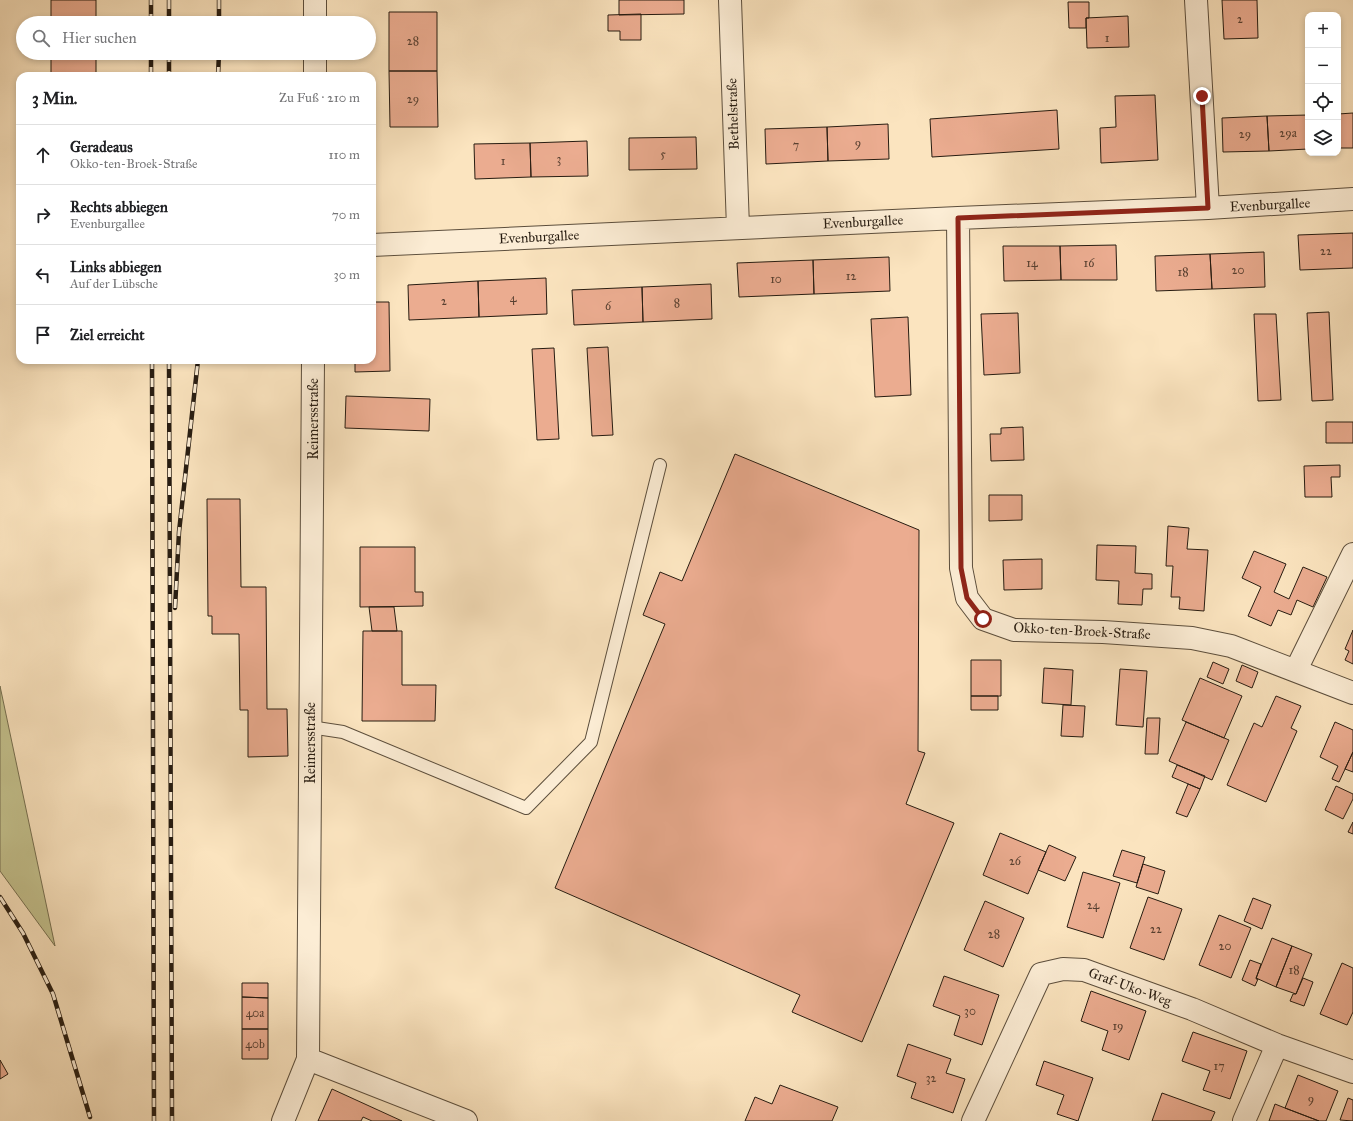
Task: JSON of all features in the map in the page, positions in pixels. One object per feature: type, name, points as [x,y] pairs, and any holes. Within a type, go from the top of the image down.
[{"type":"street","points":[[315,0],[315,16]]},
{"type":"street","name":"Bethelstraße","points":[[730,0],[738,228]]},
{"type":"street","points":[[1196,0],[1208,208]]},
{"type":"street","points":[[315,60],[315,72]]},
{"type":"street","name":"Evenburgallee","points":[[376,245],[1208,208],[1353,199]]},
{"type":"street","name":"Okko-ten-Broek-Straße","points":[[958,218],[961,568],[967,598],[983,619],[1014,630],[1103,632],[1192,638],[1231,646],[1353,693]]},
{"type":"street","name":"Reimersstraße","points":[[283,1121],[308,1059],[313,364]]},
{"type":"street","points":[[1296,670],[1353,554]]},
{"type":"street","name":"Graf-Uko-Weg","points":[[973,1121],[1041,974],[1063,969],[1084,970],[1192,1009],[1277,1045],[1353,1072]]},
{"type":"street","points":[[1244,1121],[1277,1045]]},
{"type":"street","points":[[308,1059],[466,1121]]},
{"type":"lane","points":[[310,727],[343,732],[526,808],[591,742],[660,465]]},
{"type":"shaded area","points":[[0,686],[55,946],[0,871]]},
{"type":"building","points":[[51,0],[96,0],[96,16],[51,16]]},
{"type":"building","points":[[619,0],[684,0],[684,14],[619,15]]},
{"type":"building","points":[[1222,0],[1257,0],[1258,38],[1224,39]]},
{"type":"building","points":[[1068,2],[1089,2],[1089,18],[1086,18],[1086,28],[1069,28]]},
{"type":"building","points":[[389,12],[437,12],[437,71],[389,71]]},
{"type":"building","points":[[641,14],[641,40],[620,40],[620,31],[608,31],[608,15]]},
{"type":"building","points":[[1128,16],[1129,47],[1087,48],[1086,18]]},
{"type":"building","points":[[51,60],[96,60],[96,72],[51,72]]},
{"type":"building","points":[[389,71],[437,71],[438,127],[390,127]]},
{"type":"building","points":[[1155,95],[1158,160],[1101,163],[1100,128],[1116,127],[1115,96]]},
{"type":"building","points":[[1057,110],[1059,149],[932,157],[930,119]]},
{"type":"building","points":[[1353,113],[1353,148],[1341,148],[1341,114]]},
{"type":"building","points":[[1305,115],[1305,149],[1269,151],[1267,116]]},
{"type":"building","points":[[1267,116],[1269,151],[1223,152],[1222,118]]},
{"type":"building","points":[[888,124],[889,159],[828,161],[827,127]]},
{"type":"building","points":[[827,127],[828,161],[766,164],[765,129]]},
{"type":"building","points":[[696,137],[697,169],[629,170],[629,138]]},
{"type":"building","points":[[587,141],[588,176],[531,177],[530,143]]},
{"type":"building","points":[[530,143],[531,177],[475,179],[474,144]]},
{"type":"building","points":[[1353,233],[1353,268],[1300,270],[1298,235]]},
{"type":"building","points":[[1116,245],[1117,280],[1061,280],[1060,246]]},
{"type":"building","points":[[1003,246],[1060,246],[1061,280],[1004,281]]},
{"type":"building","points":[[1264,252],[1265,287],[1212,289],[1210,254]]},
{"type":"building","points":[[1210,254],[1212,289],[1156,291],[1155,256]]},
{"type":"building","points":[[889,257],[890,291],[814,294],[813,260]]},
{"type":"building","points":[[813,260],[814,294],[739,297],[737,263]]},
{"type":"building","points":[[546,278],[547,314],[479,317],[478,281]]},
{"type":"building","points":[[478,281],[479,317],[409,320],[408,285]]},
{"type":"building","points":[[711,284],[712,319],[643,322],[642,287]]},
{"type":"building","points":[[642,287],[643,322],[574,325],[572,290]]},
{"type":"building","points":[[376,302],[389,302],[390,371],[355,372],[355,364],[376,364]]},
{"type":"building","points":[[1329,312],[1333,400],[1312,401],[1307,313]]},
{"type":"building","points":[[1018,313],[1020,373],[984,375],[981,314]]},
{"type":"building","points":[[1254,314],[1276,314],[1281,400],[1258,401]]},
{"type":"building","points":[[908,317],[911,395],[875,397],[871,319]]},
{"type":"building","points":[[608,347],[613,435],[592,436],[587,348]]},
{"type":"building","points":[[554,348],[559,439],[537,440],[532,349]]},
{"type":"building","points":[[346,396],[430,399],[429,431],[345,428]]},
{"type":"building","points":[[1326,422],[1353,422],[1353,443],[1326,443]]},
{"type":"building","points":[[1023,427],[1024,460],[991,461],[990,434],[1001,434],[1001,428]]},
{"type":"building","points":[[735,454],[919,530],[918,751],[925,753],[906,804],[954,823],[862,1042],[792,1012],[800,995],[555,888],[665,624],[643,615],[660,572],[682,581]]},
{"type":"building","points":[[1340,465],[1340,477],[1331,477],[1332,497],[1305,497],[1304,466]]},
{"type":"building","points":[[989,495],[1022,495],[1022,520],[989,521]]},
{"type":"building","points":[[207,499],[240,499],[241,587],[266,587],[267,709],[287,709],[288,756],[248,757],[248,710],[240,710],[239,634],[212,634],[212,616],[208,616]]},
{"type":"building","points":[[1168,526],[1189,528],[1187,549],[1208,550],[1204,611],[1179,609],[1180,597],[1171,597],[1173,566],[1166,566]]},
{"type":"building","points":[[1097,545],[1136,546],[1135,573],[1152,574],[1152,589],[1143,589],[1142,605],[1118,604],[1119,581],[1096,580]]},
{"type":"building","points":[[360,547],[415,547],[415,592],[423,592],[423,606],[360,607]]},
{"type":"building","points":[[1254,551],[1286,564],[1274,592],[1289,599],[1303,567],[1327,577],[1313,607],[1297,600],[1291,615],[1278,610],[1271,626],[1248,616],[1261,587],[1242,578]]},
{"type":"building","points":[[1042,559],[1042,589],[1004,590],[1003,560]]},
{"type":"building","points":[[369,607],[394,607],[397,631],[372,631]]},
{"type":"building","points":[[1353,630],[1353,664],[1345,660],[1349,651],[1345,649]]},
{"type":"building","points":[[363,631],[402,631],[402,685],[436,685],[435,721],[362,721]]},
{"type":"building","points":[[971,660],[1001,660],[1001,696],[971,696]]},
{"type":"building","points":[[1213,662],[1229,669],[1223,684],[1207,677]]},
{"type":"building","points":[[1242,665],[1258,672],[1252,688],[1236,681]]},
{"type":"building","points":[[1044,668],[1073,670],[1071,705],[1042,703]]},
{"type":"building","points":[[1120,669],[1147,671],[1143,727],[1116,725]]},
{"type":"building","points":[[1200,678],[1242,696],[1224,738],[1182,720]]},
{"type":"building","points":[[971,696],[998,696],[998,710],[971,710]]},
{"type":"building","points":[[1276,696],[1301,706],[1291,728],[1297,731],[1266,802],[1227,785],[1254,723],[1262,727]]},
{"type":"building","points":[[1063,705],[1085,706],[1083,737],[1061,736]]},
{"type":"building","points":[[1147,718],[1160,718],[1158,754],[1145,754]]},
{"type":"building","points":[[1186,722],[1229,740],[1212,780],[1169,761]]},
{"type":"building","points":[[1335,722],[1353,730],[1353,752],[1339,782],[1332,779],[1338,766],[1320,757]]},
{"type":"building","points":[[1353,752],[1353,772],[1345,769]]},
{"type":"building","points":[[1177,765],[1205,776],[1200,789],[1172,777]]},
{"type":"building","points":[[1188,784],[1200,789],[1187,817],[1176,813]]},
{"type":"building","points":[[1336,786],[1353,794],[1353,799],[1343,819],[1325,810]]},
{"type":"building","points":[[1353,822],[1353,834],[1348,832]]},
{"type":"building","points":[[1000,833],[1046,852],[1028,894],[983,875]]},
{"type":"building","points":[[1049,845],[1076,857],[1065,881],[1038,870]]},
{"type":"building","points":[[1122,850],[1145,857],[1137,883],[1113,876]]},
{"type":"building","points":[[1143,864],[1165,871],[1158,894],[1136,887]]},
{"type":"building","points":[[1083,872],[1120,883],[1103,938],[1067,927]]},
{"type":"building","points":[[1148,897],[1182,909],[1164,960],[1130,948]]},
{"type":"building","points":[[1253,898],[1271,905],[1262,929],[1244,921]]},
{"type":"building","points":[[985,901],[1024,918],[1003,967],[964,950]]},
{"type":"building","points":[[1219,915],[1251,928],[1231,978],[1199,965]]},
{"type":"building","points":[[1272,938],[1292,946],[1276,987],[1256,978]]},
{"type":"building","points":[[1292,946],[1312,954],[1296,994],[1276,987]]},
{"type":"building","points":[[1250,960],[1261,964],[1255,986],[1242,980]]},
{"type":"building","points":[[1342,963],[1353,968],[1353,1012],[1347,1025],[1320,1014]]},
{"type":"building","points":[[944,976],[999,995],[982,1045],[954,1035],[960,1016],[933,1006]]},
{"type":"building","points":[[1303,978],[1313,982],[1304,1006],[1290,1001],[1293,994],[1296,994]]},
{"type":"building","points":[[242,983],[268,983],[268,998],[242,997]]},
{"type":"building","points":[[1091,991],[1146,1011],[1129,1060],[1102,1050],[1108,1031],[1081,1021]]},
{"type":"building","points":[[242,997],[268,998],[268,1029],[242,1029]]},
{"type":"building","points":[[242,1029],[268,1029],[268,1059],[242,1059]]},
{"type":"building","points":[[1193,1032],[1247,1051],[1230,1099],[1203,1090],[1210,1071],[1182,1061]]},
{"type":"building","points":[[908,1044],[951,1059],[946,1073],[965,1079],[953,1113],[911,1098],[916,1083],[897,1076]]},
{"type":"building","points":[[0,1060],[8,1074],[0,1079]]},
{"type":"building","points":[[1044,1061],[1093,1078],[1078,1121],[1057,1114],[1064,1095],[1036,1085]]},
{"type":"building","points":[[1298,1075],[1338,1091],[1326,1121],[1319,1121],[1285,1108]]},
{"type":"building","points":[[780,1085],[838,1107],[832,1121],[745,1121],[755,1097],[772,1104]]},
{"type":"building","points":[[332,1089],[402,1121],[372,1121],[363,1117],[361,1121],[318,1121]]},
{"type":"building","points":[[1162,1093],[1215,1112],[1211,1121],[1152,1121]]},
{"type":"building","points":[[1348,1098],[1353,1100],[1353,1121],[1340,1120]]},
{"type":"building","points":[[1275,1104],[1285,1108],[1319,1121],[1269,1121]]},
{"type":"railway","points":[[151,0],[151,16]]},
{"type":"railway","points":[[169,0],[169,16]]},
{"type":"railway","points":[[219,0],[219,16]]},
{"type":"railway","points":[[151,60],[151,72]]},
{"type":"railway","points":[[169,60],[169,72]]},
{"type":"railway","points":[[218,72],[219,60]]},
{"type":"railway","points":[[152,364],[154,1121]]},
{"type":"railway","points":[[169,364],[172,1121]]},
{"type":"railway","points":[[175,608],[179,532],[198,364]]},
{"type":"railway","points":[[0,897],[23,933],[53,994],[90,1117]]},
{"type":"route","points":[[983,619],[967,598],[961,568],[958,218],[1208,208],[1202,96]]}]
